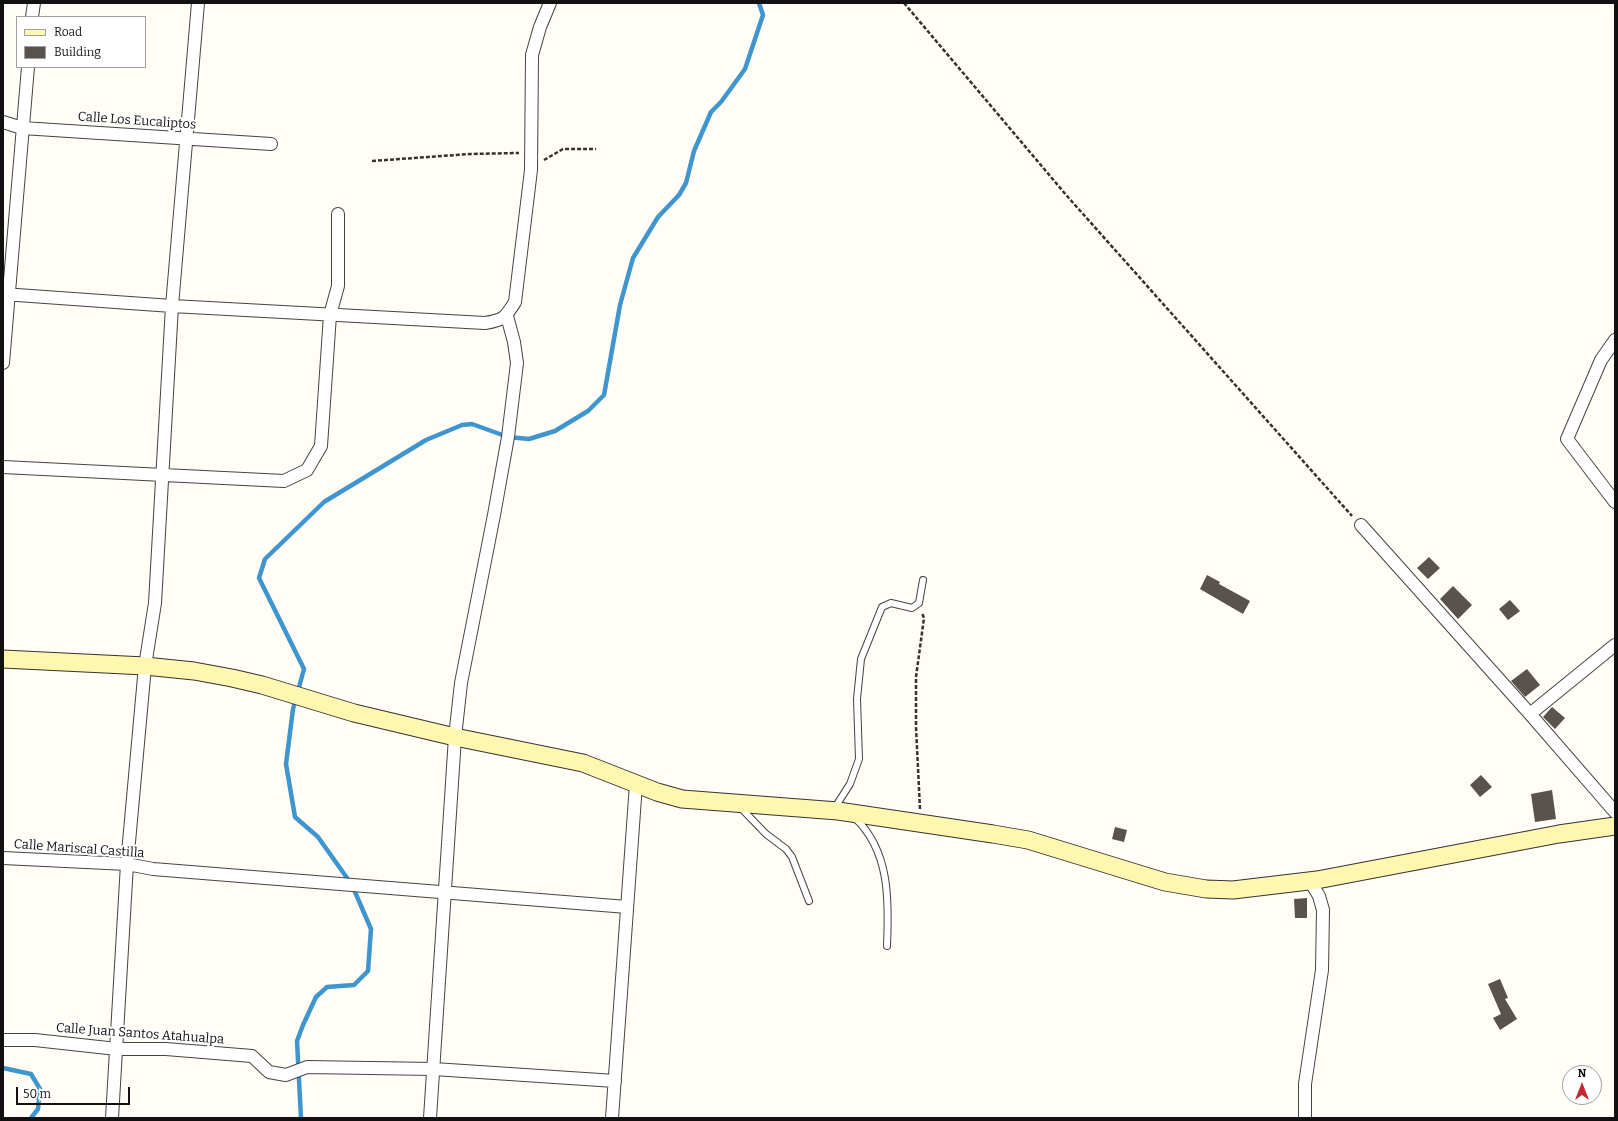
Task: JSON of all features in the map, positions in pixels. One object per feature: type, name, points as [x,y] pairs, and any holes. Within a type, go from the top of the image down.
[{"type":"street","points":[[32,16],[34,3]]},
{"type":"street","points":[[112,1118],[127,864],[144,666],[155,603],[161,475],[172,306],[198,3]]},
{"type":"street","points":[[6,295],[172,306],[485,323],[497,321],[507,316],[515,302],[531,170],[532,54],[540,27],[550,3]]},
{"type":"street","points":[[3,364],[6,295],[28,68]]},
{"type":"street","name":"Calle Los Eucaliptos","points":[[3,122],[22,128],[271,144]]},
{"type":"street","points":[[3,467],[284,481],[308,470],[321,446],[330,315],[338,286],[338,214]]},
{"type":"street","points":[[430,1118],[454,737],[461,683],[508,437],[517,363],[514,342],[507,316]]},
{"type":"street","points":[[1615,340],[1601,360],[1567,439],[1615,502]]},
{"type":"street","points":[[1361,525],[1530,714],[1615,812]]},
{"type":"street","points":[[1530,714],[1615,645]]},
{"type":"street","points":[[3,659],[144,666],[194,671],[262,685],[354,713],[454,737],[583,763],[657,792],[682,799],[842,812],[1028,840],[1075,853],[1165,882],[1206,889],[1234,890],[1310,881],[1559,834],[1615,826]]},
{"type":"street","points":[[612,1118],[636,784]]},
{"type":"street","name":"Calle Mariscal Castilla","points":[[3,858],[127,864],[153,869],[627,907]]},
{"type":"street","points":[[1305,1118],[1305,1084],[1322,970],[1323,910],[1319,896],[1310,881]]},
{"type":"street","name":"Calle Juan Santos Atahualpa","points":[[3,1040],[35,1040],[116,1049],[166,1049],[252,1056],[269,1072],[286,1075],[307,1067],[434,1069]]},
{"type":"street","points":[[434,1069],[615,1081]]},
{"type":"lane","points":[[887,946],[888,908],[886,878],[876,847],[865,827],[842,812],[859,759],[857,699],[861,659],[882,606],[891,603],[912,608],[919,603],[923,580]]},
{"type":"lane","points":[[736,803],[766,834],[786,849],[792,857],[809,901]]},
{"type":"path","points":[[904,3],[1067,196],[1361,525]]},
{"type":"path","points":[[531,170],[548,157],[563,149],[596,148]]},
{"type":"path","points":[[372,161],[470,154],[530,153]]},
{"type":"path","points":[[919,603],[924,618],[916,677],[916,727],[920,823]]},
{"type":"building","points":[[1429,557],[1440,568],[1428,579],[1417,568]]},
{"type":"building","points":[[1207,575],[1220,582],[1219,584],[1250,601],[1243,614],[1200,589]]},
{"type":"building","points":[[1453,586],[1472,605],[1458,619],[1440,599]]},
{"type":"building","points":[[1510,600],[1520,611],[1508,620],[1499,609]]},
{"type":"building","points":[[1527,669],[1540,685],[1525,697],[1511,681]]},
{"type":"building","points":[[1552,707],[1565,718],[1555,729],[1543,717]]},
{"type":"building","points":[[1481,775],[1492,787],[1480,797],[1470,785]]},
{"type":"building","points":[[1552,790],[1556,819],[1535,822],[1531,794]]},
{"type":"building","points":[[1115,827],[1127,830],[1124,842],[1112,839]]},
{"type":"building","points":[[1307,898],[1307,918],[1295,918],[1294,899]]},
{"type":"building","points":[[1500,979],[1508,998],[1505,999],[1517,1019],[1500,1030],[1493,1018],[1501,1014],[1488,984]]},
{"type":"waterway","points":[[301,1118],[297,1041],[316,997],[327,987],[354,985],[368,971],[371,929],[352,885],[318,837],[295,817],[286,764],[293,709],[304,669],[259,578],[265,559],[324,502],[426,440],[462,425],[472,424],[508,437],[529,439],[555,431],[588,411],[604,395],[620,305],[633,258],[658,217],[679,195],[686,183],[694,151],[711,112],[721,102],[745,69],[763,15],[759,3]]},
{"type":"waterway","points":[[3,1068],[31,1074],[40,1089],[38,1109],[31,1118]]}]
